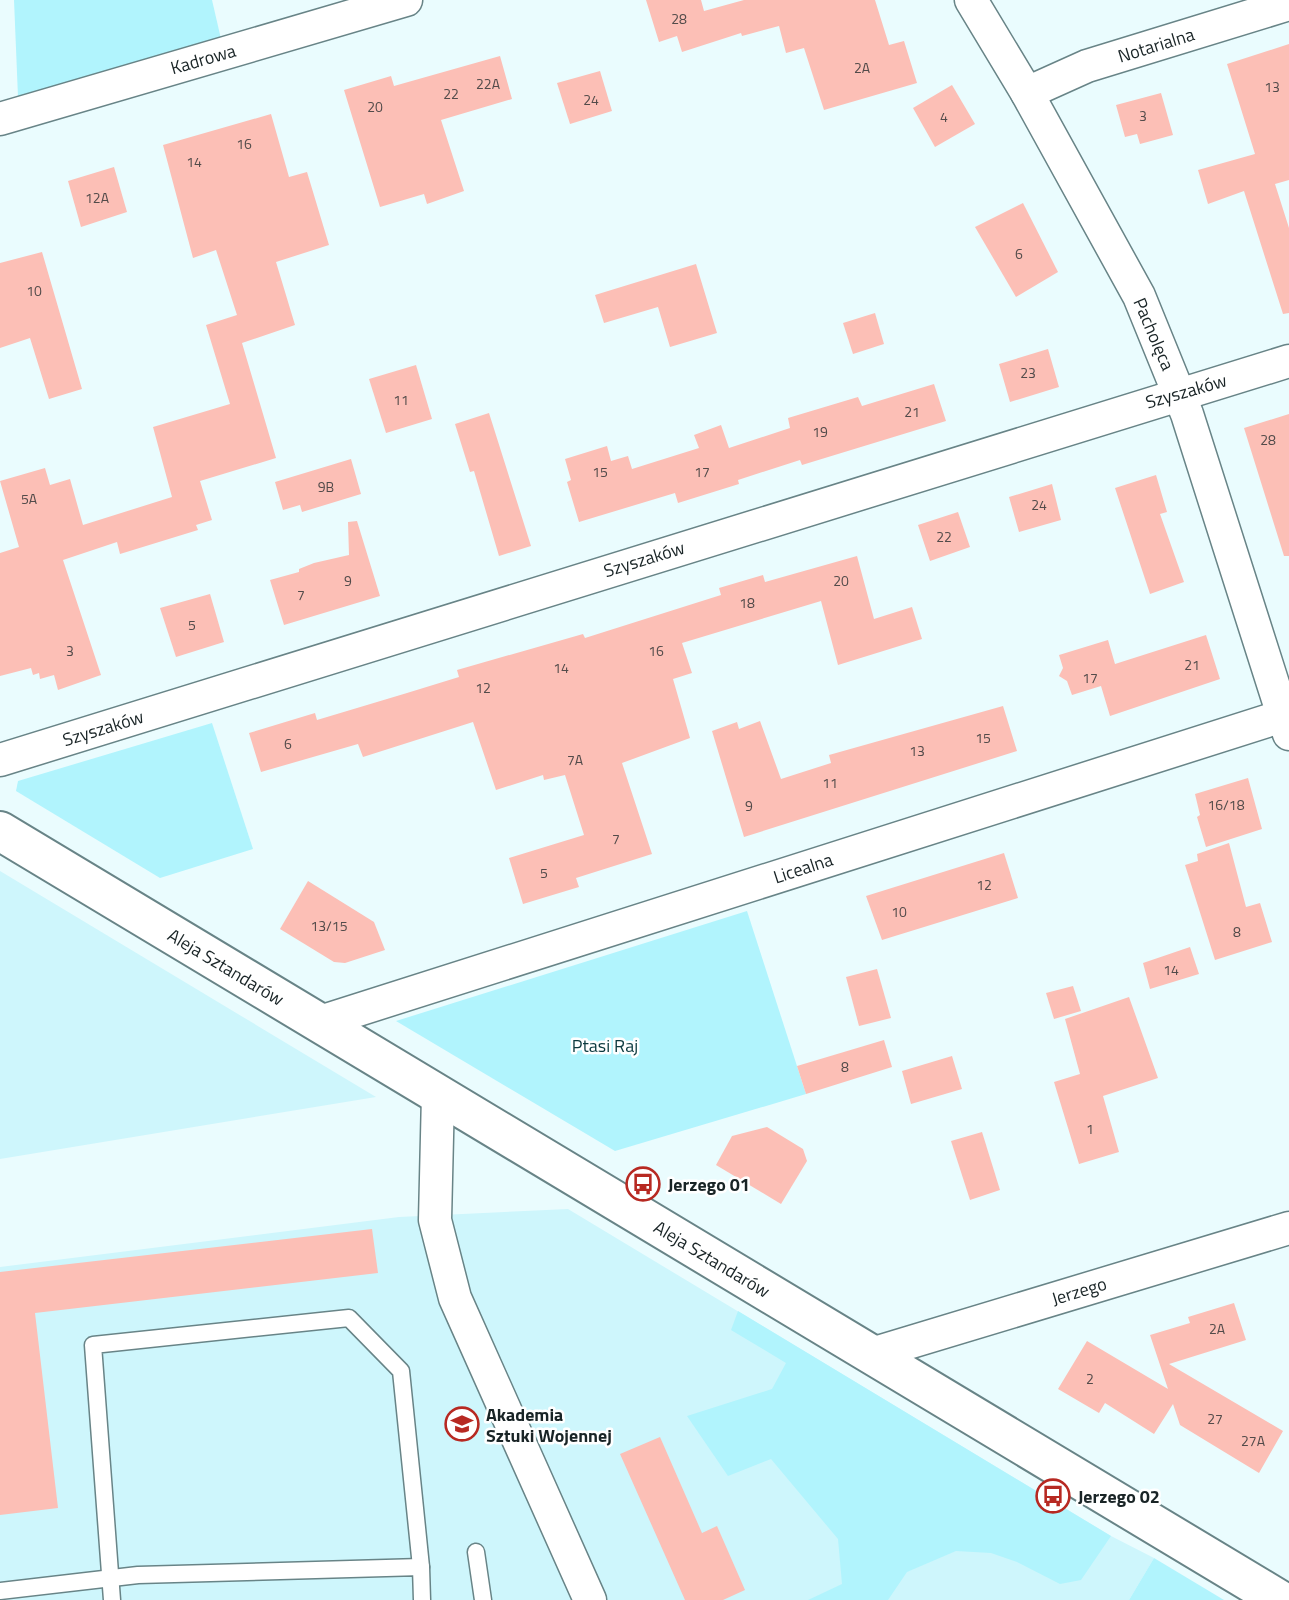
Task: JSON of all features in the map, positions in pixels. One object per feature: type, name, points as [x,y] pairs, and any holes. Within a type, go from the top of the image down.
[{"type":"street","name":"Kadrowa","points":[[0,120],[406,0]]},
{"type":"street","name":"Pacholęca","points":[[971,0],[1027,93],[1119,258],[1180,394],[1287,722]]},
{"type":"street","name":"Notarialna","points":[[1027,93],[1087,66],[1289,4]]},
{"type":"street","name":"Szyszaków","points":[[0,760],[1289,361]]},
{"type":"street","name":"Licealna","points":[[317,1023],[1287,722]]},
{"type":"street","name":"Aleja Sztandarów","points":[[0,831],[1280,1600]]},
{"type":"street","points":[[438,1095],[435,1220],[455,1298],[590,1600]]},
{"type":"street","name":"Jerzego","points":[[868,1354],[1289,1228]]},
{"type":"lane","points":[[112,1600],[93,1345],[349,1318],[401,1371],[422,1600]]},
{"type":"lane","points":[[477,1552],[482,1600]]},
{"type":"lane","points":[[0,1591],[111,1578],[421,1567]]},
{"type":"shaded area","points":[[0,871],[376,1097],[0,1159]]},
{"type":"shaded area","name":"Akademia Sztuki Wojennej","points":[[568,1209],[1111,1536],[1154,1558],[1129,1600],[0,1600],[0,1267],[399,1217]]},
{"type":"green space","points":[[14,0],[212,0],[221,39],[18,97]]},
{"type":"green space","points":[[212,723],[253,849],[160,878],[16,791],[18,781]]},
{"type":"green space","name":"Ptasi Raj","points":[[747,911],[806,1094],[615,1151],[396,1021]]},
{"type":"green space","points":[[738,1311],[1111,1536],[1081,1580],[1060,1584],[1017,1562],[991,1553],[956,1551],[907,1572],[888,1600],[808,1600],[842,1584],[838,1539],[771,1459],[728,1476],[687,1416],[772,1389],[786,1363],[731,1330]]},
{"type":"green space","points":[[1154,1558],[1224,1600],[1129,1600]]},
{"type":"building","points":[[646,0],[701,0],[704,11],[744,0],[875,0],[889,45],[904,41],[917,83],[824,110],[804,48],[786,53],[779,26],[742,36],[741,33],[682,52],[677,36],[659,42]]},
{"type":"building","points":[[1289,44],[1289,180],[1275,184],[1289,228],[1289,313],[1283,314],[1244,191],[1208,204],[1198,170],[1255,154],[1227,64]]},
{"type":"building","points":[[500,56],[512,99],[441,120],[464,191],[427,204],[424,194],[380,207],[344,90],[391,76],[394,86]]},
{"type":"building","points":[[600,71],[612,111],[570,124],[557,83]]},
{"type":"building","points":[[952,85],[975,124],[935,147],[913,108]]},
{"type":"building","points":[[1161,93],[1173,135],[1140,144],[1137,134],[1125,137],[1116,105]]},
{"type":"building","points":[[271,114],[289,177],[307,172],[329,245],[276,262],[295,325],[242,343],[276,458],[200,481],[212,520],[196,525],[198,530],[120,554],[117,542],[63,560],[101,675],[58,690],[54,675],[40,679],[39,673],[33,675],[31,668],[0,676],[0,553],[19,547],[0,481],[45,468],[50,485],[70,479],[83,525],[172,497],[153,427],[230,404],[206,325],[237,315],[216,250],[193,258],[163,145]]},
{"type":"building","points":[[114,167],[127,212],[81,227],[68,181]]},
{"type":"building","points":[[1023,203],[1058,272],[1016,297],[975,227]]},
{"type":"building","points":[[42,252],[82,389],[49,399],[30,338],[0,348],[0,263]]},
{"type":"building","points":[[696,264],[717,333],[670,347],[658,307],[604,323],[595,295]]},
{"type":"building","points":[[875,313],[884,344],[853,354],[843,323]]},
{"type":"building","points":[[1048,349],[1059,387],[1010,402],[999,364]]},
{"type":"building","points":[[416,365],[432,419],[386,433],[369,379]]},
{"type":"building","points":[[934,384],[946,421],[802,465],[800,460],[738,480],[739,484],[678,503],[675,493],[579,522],[567,482],[571,480],[565,459],[607,446],[611,461],[628,456],[632,469],[699,448],[694,435],[721,425],[729,448],[790,428],[788,418],[858,397],[862,406]]},
{"type":"building","points":[[489,413],[531,546],[499,556],[474,471],[470,472],[455,424]]},
{"type":"building","points":[[1289,414],[1289,556],[1284,556],[1244,428]]},
{"type":"building","points":[[351,459],[361,494],[302,512],[300,505],[283,510],[275,482]]},
{"type":"building","points":[[1156,475],[1167,512],[1160,514],[1184,582],[1150,594],[1115,488]]},
{"type":"building","points":[[1052,484],[1061,520],[1019,532],[1009,497]]},
{"type":"building","points":[[958,512],[970,547],[930,561],[918,525]]},
{"type":"building","points":[[357,521],[380,596],[284,625],[270,580],[299,572],[299,569],[314,563],[349,555],[348,522]]},
{"type":"building","points":[[857,556],[874,619],[912,607],[922,639],[838,665],[821,601],[682,643],[692,673],[673,679],[690,738],[622,763],[652,854],[576,878],[579,887],[523,904],[509,858],[584,835],[565,775],[544,780],[543,775],[496,790],[473,722],[363,757],[358,744],[261,772],[249,733],[315,713],[317,720],[407,693],[459,677],[457,670],[583,634],[585,638],[721,595],[719,588],[763,575],[765,582]]},
{"type":"building","points":[[210,594],[224,642],[176,657],[160,608]]},
{"type":"building","points":[[1206,635],[1220,679],[1110,716],[1101,686],[1072,695],[1067,681],[1059,676],[1063,668],[1059,655],[1108,640],[1115,664]]},
{"type":"building","points":[[1003,706],[1017,751],[744,837],[712,731],[737,722],[739,729],[760,721],[781,779],[831,763],[829,755]]},
{"type":"building","points":[[1248,778],[1262,829],[1206,847],[1197,817],[1200,815],[1195,794]]},
{"type":"building","points":[[1229,843],[1246,907],[1260,903],[1272,942],[1215,960],[1185,865],[1198,861],[1197,854]]},
{"type":"building","points":[[1004,853],[1018,898],[882,940],[866,896]]},
{"type":"building","points":[[308,881],[374,922],[385,950],[345,963],[334,962],[280,929]]},
{"type":"building","points":[[1190,947],[1199,974],[1150,989],[1143,963]]},
{"type":"building","points":[[877,969],[891,1018],[859,1026],[846,977]]},
{"type":"building","points":[[1073,986],[1081,1011],[1054,1019],[1046,993]]},
{"type":"building","points":[[1129,997],[1158,1078],[1103,1096],[1119,1152],[1079,1164],[1054,1082],[1080,1074],[1065,1019]]},
{"type":"building","points":[[884,1040],[892,1067],[806,1094],[797,1066]]},
{"type":"building","points":[[952,1056],[962,1089],[911,1104],[902,1071]]},
{"type":"building","points":[[767,1127],[803,1149],[807,1161],[781,1204],[716,1165],[732,1136]]},
{"type":"building","points":[[982,1132],[1000,1190],[970,1200],[951,1141]]},
{"type":"building","points":[[372,1229],[378,1273],[35,1313],[58,1508],[0,1515],[0,1272]]},
{"type":"building","points":[[1234,1303],[1246,1340],[1169,1364],[1283,1431],[1259,1473],[1180,1425],[1173,1404],[1154,1434],[1105,1403],[1099,1413],[1058,1389],[1087,1341],[1168,1389],[1150,1335],[1190,1323],[1188,1317]]},
{"type":"building","points":[[660,1437],[702,1533],[717,1526],[745,1590],[723,1600],[685,1600],[620,1454]]},
{"type":"place","name":"Jerzego 01","points":[[643,1184]]},
{"type":"place","name":"Akademia Sztuki Wojennej","points":[[462,1424]]},
{"type":"place","name":"Jerzego 02","points":[[1053,1496]]}]
